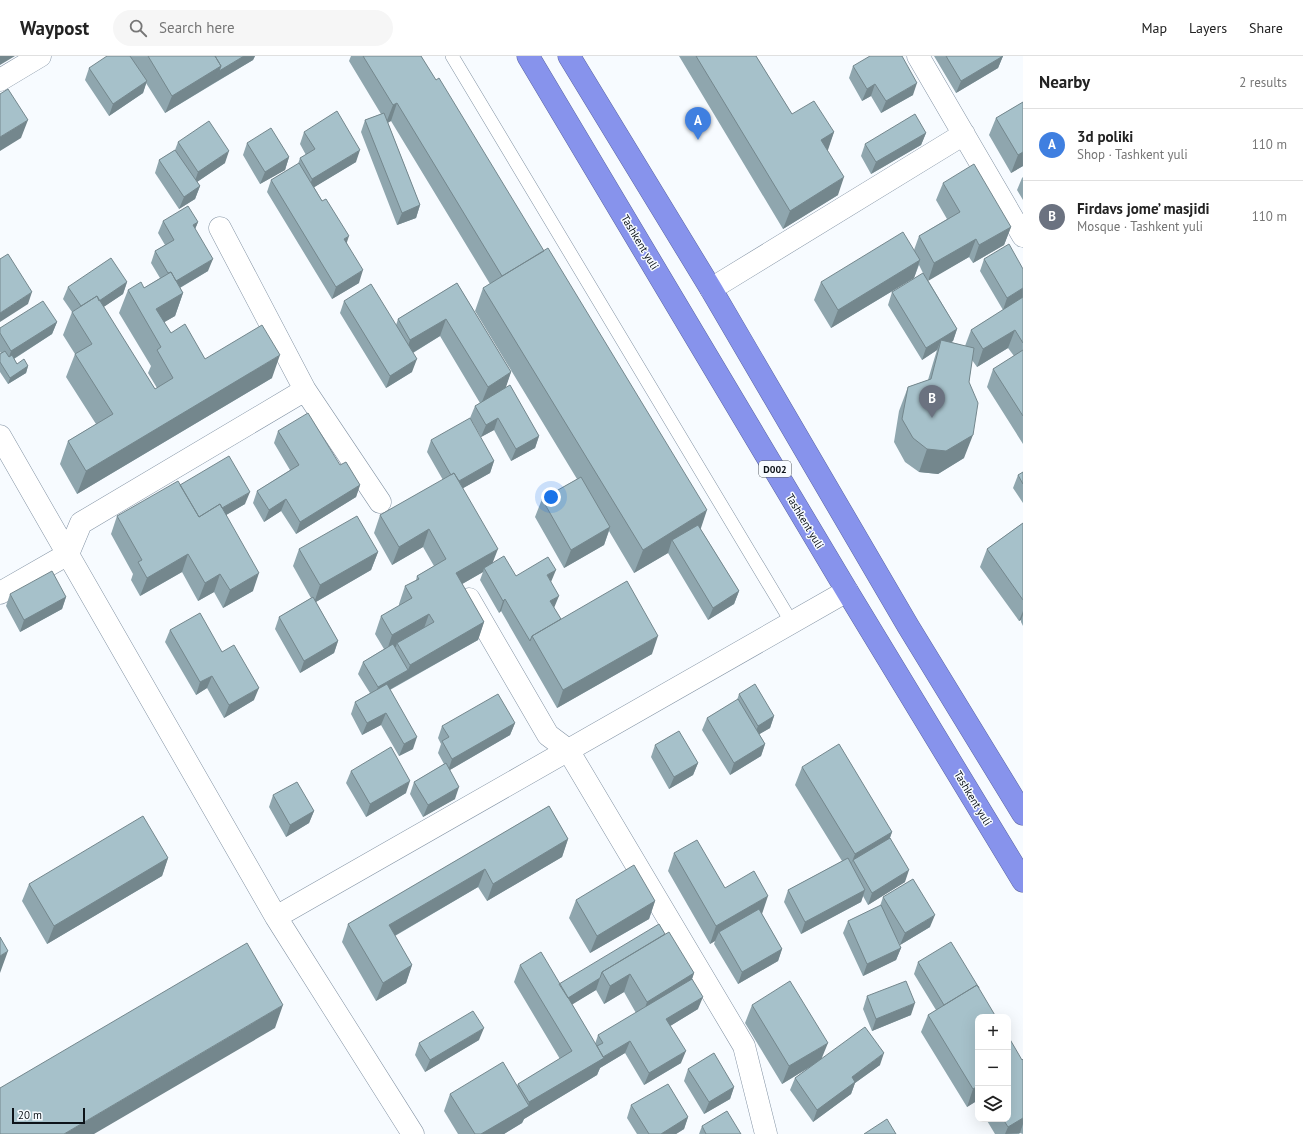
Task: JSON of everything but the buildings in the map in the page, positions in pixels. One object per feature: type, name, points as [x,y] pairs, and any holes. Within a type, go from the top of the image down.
[{"type":"highway","name":"Tashkent yuli","points":[[528,56],[847,591],[1023,881]]},
{"type":"highway","points":[[569,56],[711,289],[908,626],[1023,814]]},
{"type":"street","points":[[0,80],[40,56]]},
{"type":"street","points":[[918,56],[1023,236]]},
{"type":"street","points":[[711,289],[964,134]]},
{"type":"street","points":[[220,228],[305,390],[380,502]]},
{"type":"street","points":[[0,593],[68,554],[81,523],[305,390]]},
{"type":"street","points":[[0,436],[276,917],[413,1134]]},
{"type":"street","points":[[276,917],[847,591]]},
{"type":"street","points":[[466,592],[548,735],[568,750],[744,1046],[766,1134]]},
{"type":"lane","points":[[452,56],[792,623]]},
{"type":"place","name":"3d poliki","points":[[698,140]]},
{"type":"place","name":"Firdavs jome’ masjidi","points":[[932,418]]}]
